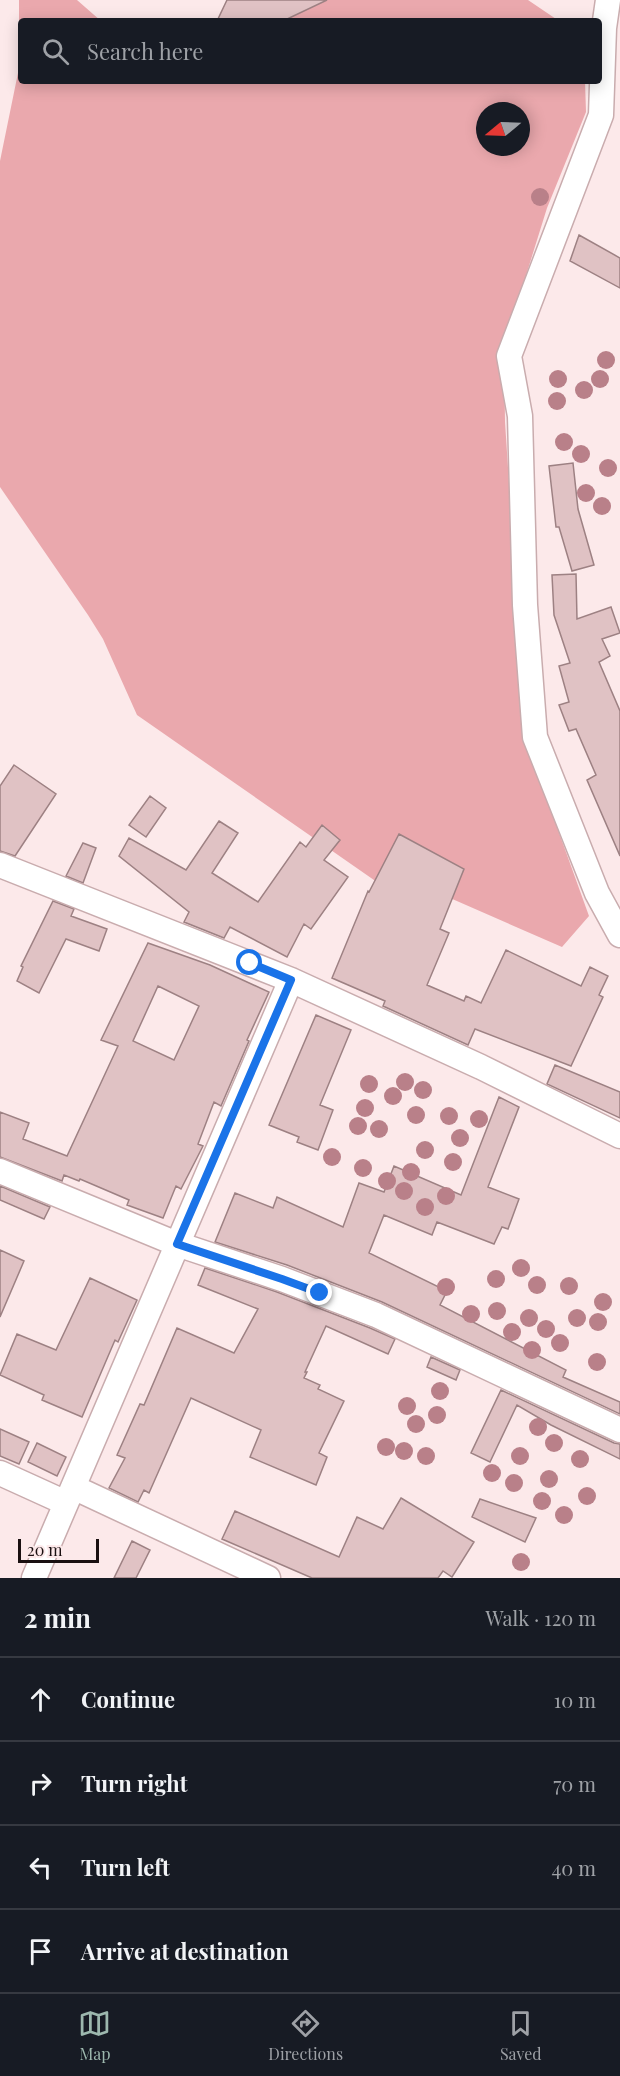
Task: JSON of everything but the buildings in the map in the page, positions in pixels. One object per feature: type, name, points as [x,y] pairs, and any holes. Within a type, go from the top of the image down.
[{"type":"street","points":[[608,0],[604,28],[601,115],[509,356],[520,416],[525,605],[536,737],[597,893],[620,935]]},
{"type":"street","points":[[0,865],[291,980],[480,1067],[620,1136]]},
{"type":"street","points":[[34,1578],[291,980]]},
{"type":"street","points":[[0,1171],[177,1244],[282,1279],[376,1315],[620,1430]]},
{"type":"street","points":[[0,1473],[69,1495],[268,1578]]},
{"type":"shaded area","points":[[19,0],[77,0],[98,18],[19,18]]},
{"type":"shaded area","points":[[315,0],[528,0],[555,18],[274,18]]},
{"type":"shaded area","points":[[18,73],[18,84],[585,84],[586,112],[547,208],[504,346],[505,422],[526,741],[589,916],[562,947],[402,877],[384,887],[137,715],[103,639],[0,487],[0,161]]},
{"type":"route","points":[[250,963],[291,980],[177,1244],[320,1293]]}]
